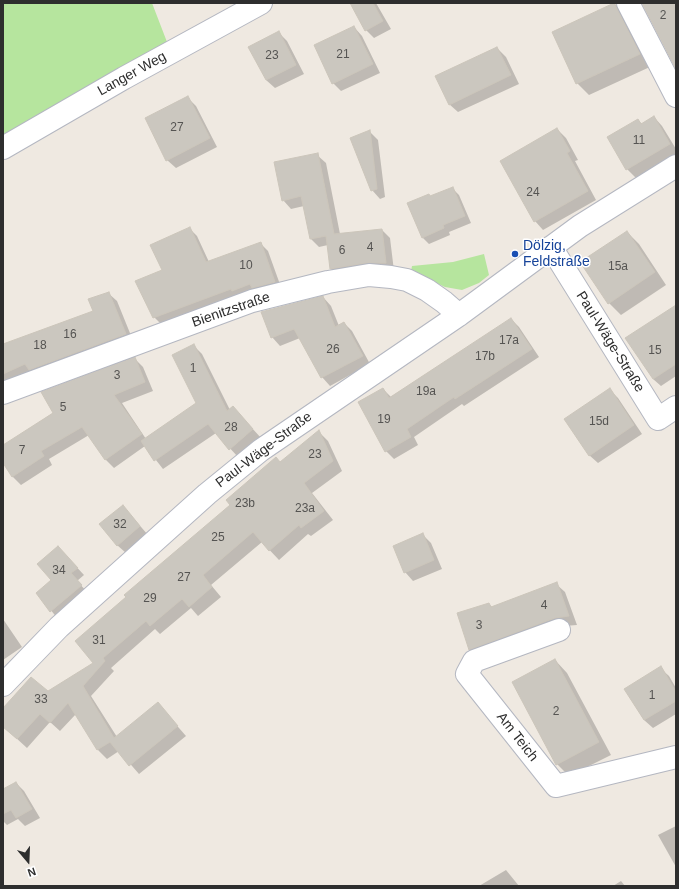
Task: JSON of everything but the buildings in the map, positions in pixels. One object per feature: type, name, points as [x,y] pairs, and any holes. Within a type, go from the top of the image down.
[{"type":"street","name":"Langer Weg","points":[[3,148],[148,64],[261,3]]},
{"type":"street","points":[[628,3],[676,96]]},
{"type":"street","name":"Paul-Wäge-Straße","points":[[3,685],[59,627],[207,494],[261,450],[459,315],[580,226],[676,166]]},
{"type":"street","name":"Paul-Wäge-Straße","points":[[551,247],[658,419],[676,407]]},
{"type":"street","name":"Bienitzstraße","points":[[3,393],[252,301],[334,281],[369,275],[391,276],[407,280],[438,298],[459,315]]},
{"type":"street","name":"Am Teich","points":[[560,630],[474,661],[467,674],[556,786],[676,757]]},
{"type":"green space","points":[[3,3],[152,3],[167,42],[3,136]]},
{"type":"green space","points":[[484,254],[489,275],[479,283],[462,290],[445,287],[411,271],[412,266],[453,262]]},
{"type":"place","name":"Dölzig, Feldstraße","points":[[515,254]]}]
